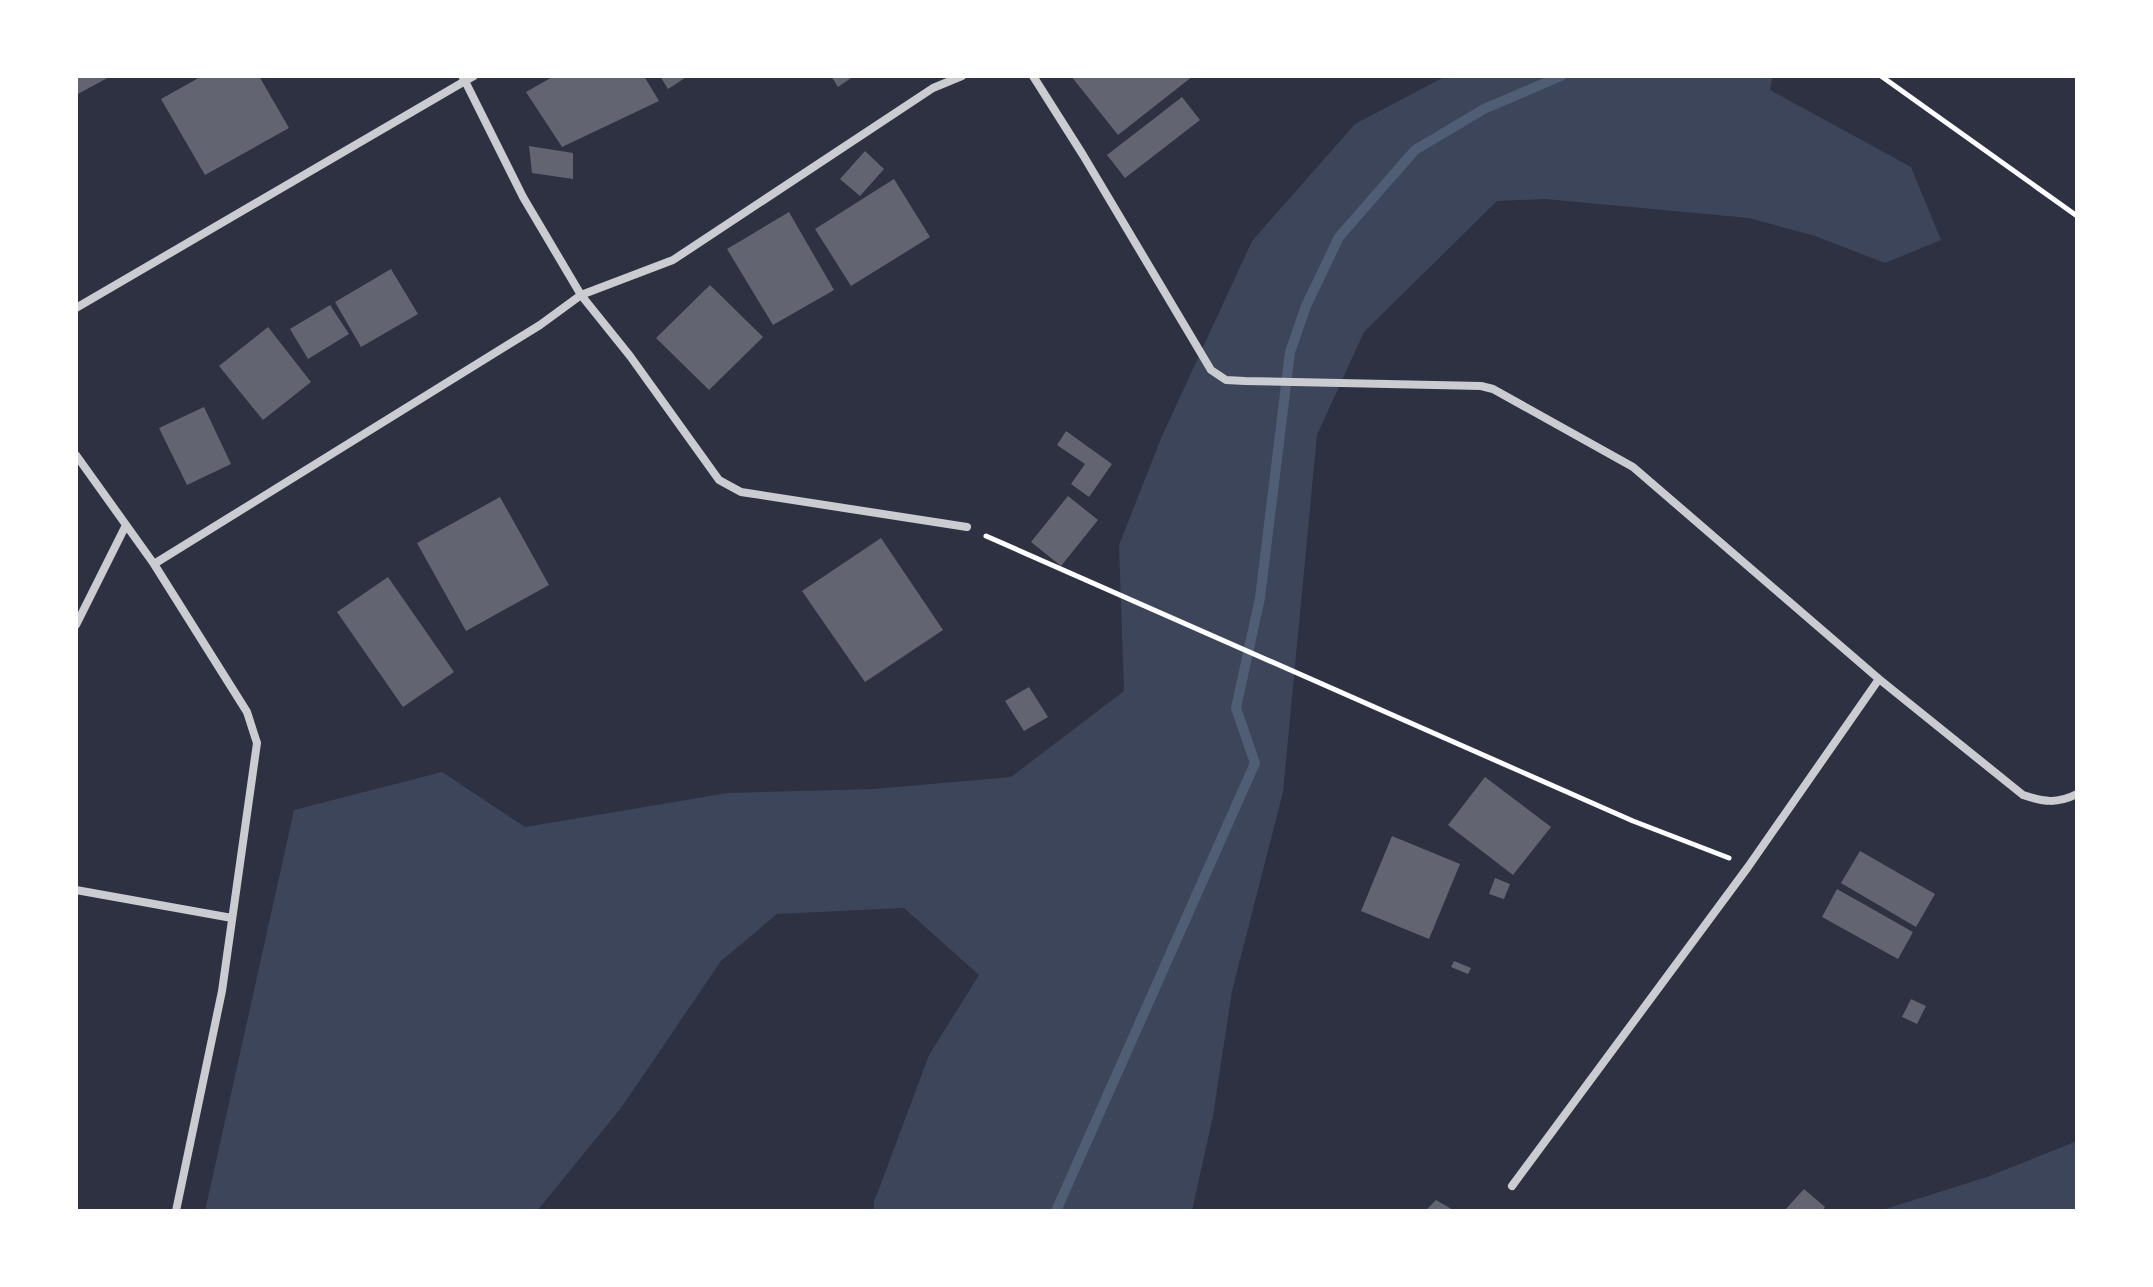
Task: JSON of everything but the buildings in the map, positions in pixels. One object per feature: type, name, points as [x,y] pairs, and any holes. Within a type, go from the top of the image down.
[{"type":"street","points":[[154,564],[540,325],[581,295],[673,260],[933,88],[962,76]]},
{"type":"street","points":[[1033,76],[1211,370],[1226,380],[1236,381],[1481,386],[1493,389],[1633,467],[1879,679],[2023,795],[2043,802],[2064,800],[2077,794]]},
{"type":"street","points":[[76,308],[467,78],[523,197],[581,295],[630,356],[719,480],[741,492],[967,527]]},
{"type":"street","points":[[76,455],[154,564],[247,712],[257,743],[222,991],[176,1211]]},
{"type":"street","points":[[76,625],[126,525]]},
{"type":"street","points":[[1512,1186],[1748,867],[1879,679]]},
{"type":"street","points":[[76,890],[232,918]]},
{"type":"path","points":[[1881,76],[2077,216]]},
{"type":"path","points":[[967,527],[1092,585],[1633,821],[1706,847],[1748,867]]},
{"type":"shaded area","points":[[1446,76],[1773,76],[1770,90],[1911,167],[1941,240],[1885,263],[1815,236],[1749,218],[1545,199],[1497,201],[1364,332],[1317,435],[1283,792],[1232,991],[1213,1116],[1192,1211],[874,1211],[874,1202],[929,1055],[979,975],[904,908],[777,914],[721,961],[621,1108],[537,1211],[205,1211],[294,810],[442,772],[525,827],[728,793],[874,789],[1011,777],[1124,691],[1119,545],[1162,436],[1252,241],[1355,124]]},
{"type":"shaded area","points":[[2077,1141],[2077,1211],[1879,1211],[1987,1177]]},
{"type":"waterway","points":[[1056,1211],[1255,763],[1236,708],[1260,598],[1290,352],[1306,306],[1339,237],[1415,150],[1484,109],[1561,76]]}]
